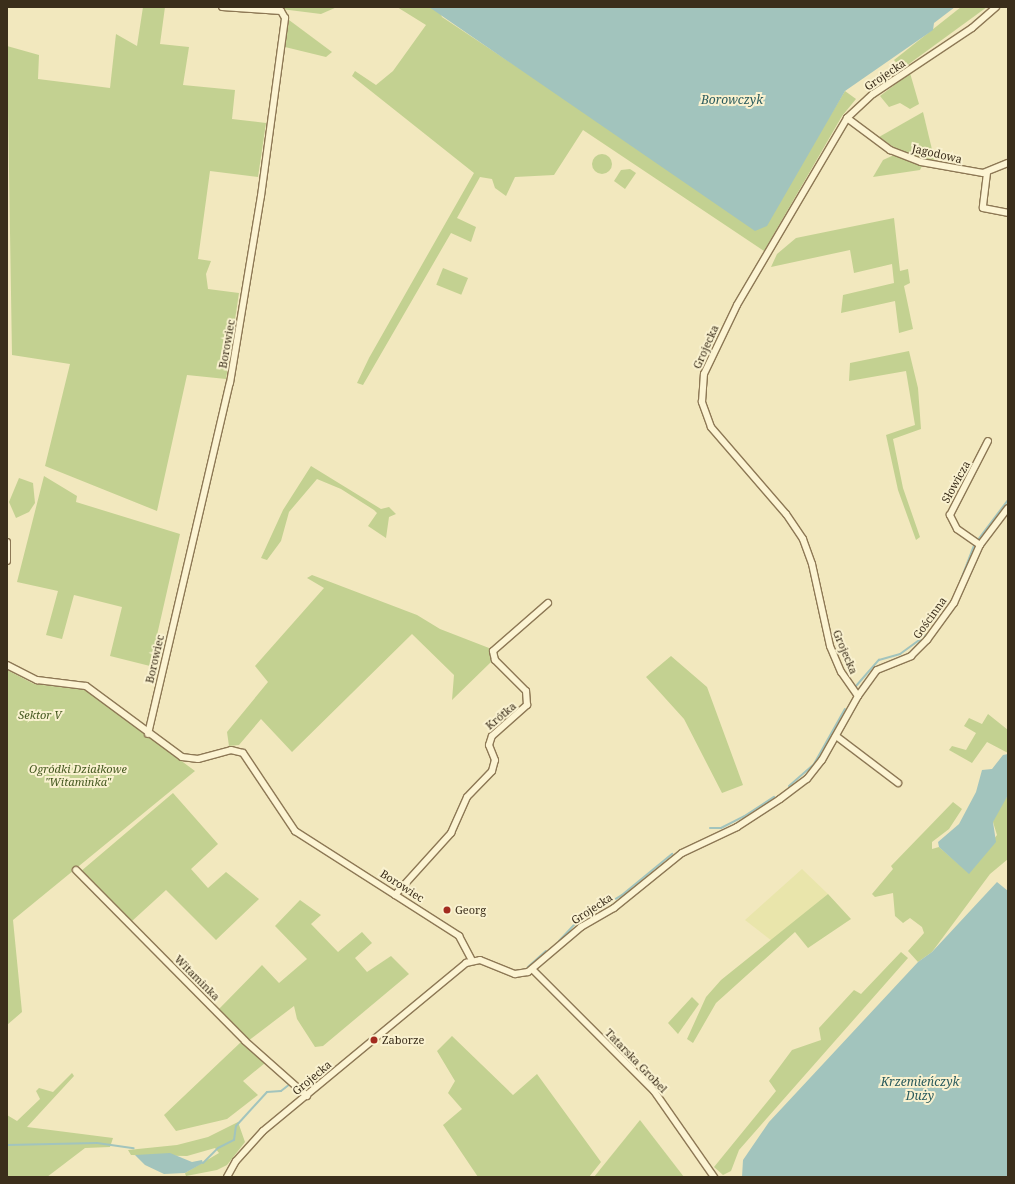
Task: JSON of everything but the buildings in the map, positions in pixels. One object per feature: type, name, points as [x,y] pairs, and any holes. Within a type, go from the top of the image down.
[{"type":"street","name":"Borowiec","points":[[148,734],[232,375],[261,196],[285,18],[281,11],[222,7]]},
{"type":"street","name":"Grojecka","points":[[227,1177],[236,1161],[263,1131],[472,960],[487,962],[515,974],[532,969],[581,926],[614,908],[682,853],[737,826],[799,785],[818,766],[858,696],[841,672],[830,646],[812,560],[803,539],[786,514],[713,431],[705,415],[701,392],[704,374],[714,348],[847,118],[873,94],[972,28],[996,7]]},
{"type":"street","name":"Jagodowa","points":[[847,118],[904,156],[987,174]]},
{"type":"street","points":[[1008,164],[987,174],[982,206],[988,211],[1008,213]]},
{"type":"street","name":"Słowicza","points":[[980,545],[957,529],[950,515],[988,441]]},
{"type":"street","name":"Gościnna","points":[[858,696],[877,670],[911,656],[927,640],[954,603],[980,545],[1008,508]]},
{"type":"street","points":[[7,542],[7,560]]},
{"type":"street","name":"Krótka","points":[[395,895],[451,834],[467,797],[492,771],[495,760],[489,745],[492,736],[527,705],[526,691],[495,660],[492,652],[548,602]]},
{"type":"street","name":"Borowiec","points":[[7,665],[37,680],[86,686],[148,734],[187,759],[231,750],[243,753],[295,830],[459,936],[472,960]]},
{"type":"street","points":[[836,736],[898,783]]},
{"type":"street","name":"Witaminka","points":[[76,870],[245,1041],[307,1096]]},
{"type":"street","name":"Tatarska Grobel","points":[[532,969],[654,1091],[714,1177]]},
{"type":"shaded area","points":[[802,869],[828,894],[772,941],[745,920]]},
{"type":"green space","points":[[143,7],[165,7],[160,44],[189,47],[183,85],[235,90],[232,119],[266,123],[258,177],[210,171],[198,259],[211,261],[206,274],[208,289],[239,293],[226,379],[187,375],[157,511],[45,466],[70,364],[12,355],[7,46],[39,55],[38,79],[110,88],[116,34],[137,46]]},
{"type":"green space","points":[[265,7],[337,7],[321,14]]},
{"type":"green space","points":[[397,7],[438,7],[442,17],[582,110],[822,129],[845,91],[856,99],[842,116],[764,251],[583,130],[554,175],[515,177],[506,196],[495,188],[492,179],[480,177],[457,218],[476,227],[471,242],[451,233],[363,385],[357,383],[369,358],[474,173],[352,76],[355,71],[376,85],[393,71],[426,25]]},
{"type":"green space","points":[[961,7],[987,7],[902,69],[894,60]]},
{"type":"green space","points":[[289,20],[332,52],[326,57],[285,47]]},
{"type":"green space","points":[[910,73],[919,104],[910,109],[900,103],[889,107],[880,96]]},
{"type":"green space","points":[[923,112],[935,162],[898,150],[879,137]]},
{"type":"green space","points":[[602,154],[609,157],[612,164],[609,171],[602,174],[595,171],[592,164],[595,157]]},
{"type":"green space","points":[[894,155],[922,166],[920,170],[873,177],[883,160]]},
{"type":"green space","points":[[630,169],[636,173],[625,189],[614,181],[621,170]]},
{"type":"green space","points":[[894,218],[900,271],[908,269],[910,283],[904,286],[913,329],[899,333],[895,301],[841,313],[843,295],[894,283],[892,264],[854,273],[850,250],[771,267],[777,254],[796,238]]},
{"type":"green space","points":[[443,268],[468,278],[461,295],[436,285]]},
{"type":"green space","points":[[909,351],[918,388],[921,429],[893,439],[903,488],[920,537],[916,540],[898,490],[886,435],[915,425],[906,371],[849,381],[850,363]]},
{"type":"green space","points":[[311,466],[381,509],[389,507],[396,514],[389,517],[386,538],[368,526],[377,513],[374,510],[341,489],[317,479],[289,512],[281,541],[267,560],[261,558],[283,510]]},
{"type":"green space","points":[[44,476],[77,496],[76,502],[180,534],[150,666],[110,656],[122,607],[74,595],[62,639],[46,635],[58,591],[17,582]]},
{"type":"green space","points":[[19,478],[33,483],[35,503],[29,512],[16,518],[9,502]]},
{"type":"green space","points":[[312,575],[417,615],[440,629],[489,648],[491,662],[452,700],[454,675],[412,634],[292,752],[261,719],[239,745],[229,746],[227,732],[268,682],[255,666],[324,588],[307,578]]},
{"type":"green space","points":[[671,656],[707,687],[743,785],[722,793],[684,719],[646,677]]},
{"type":"green space","name":"Ogródki Działkowe \"Witaminka\"","points":[[7,670],[34,684],[85,690],[195,771],[13,920],[22,1012],[7,1025]]},
{"type":"green space","points":[[988,714],[1008,730],[1008,753],[987,742],[972,763],[949,750],[952,746],[966,750],[976,733],[964,726],[969,718],[982,724]]},
{"type":"green space","points":[[173,793],[218,844],[191,869],[208,888],[226,872],[259,899],[216,940],[166,890],[131,922],[80,872]]},
{"type":"green space","points":[[1008,795],[1008,859],[990,874],[932,952],[918,962],[908,951],[924,933],[922,927],[910,918],[903,923],[895,916],[893,893],[875,897],[872,894],[893,869],[891,866],[953,802],[962,809],[949,829],[932,842],[932,849],[939,847],[969,873],[997,835],[993,822],[994,814]]},
{"type":"green space","points":[[828,894],[851,919],[808,948],[795,932],[716,1003],[693,1043],[687,1039],[706,997],[721,980]]},
{"type":"green space","points":[[300,900],[321,915],[311,924],[338,952],[362,932],[372,943],[355,958],[367,972],[391,956],[409,974],[323,1046],[315,1047],[297,1019],[294,1006],[248,1041],[218,1010],[262,965],[279,983],[307,959],[275,926]]},
{"type":"green space","points":[[901,952],[908,958],[739,1150],[731,1171],[723,1175],[714,1167],[776,1091],[769,1081],[792,1050],[821,1040],[819,1028],[854,990],[861,994]]},
{"type":"green space","points":[[692,997],[699,1004],[678,1034],[668,1023]]},
{"type":"green space","points":[[452,1036],[513,1095],[537,1074],[601,1162],[589,1177],[478,1177],[443,1125],[462,1109],[448,1093],[455,1081],[437,1051]]},
{"type":"green space","points":[[241,1042],[265,1063],[243,1081],[258,1095],[227,1119],[176,1131],[164,1115]]},
{"type":"green space","points":[[72,1073],[74,1076],[27,1127],[113,1138],[110,1147],[85,1148],[47,1177],[7,1177],[7,1115],[17,1121],[40,1099],[36,1091],[39,1088],[53,1092]]},
{"type":"green space","points":[[640,1120],[684,1177],[594,1177]]},
{"type":"green space","points":[[238,1122],[245,1142],[227,1165],[217,1170],[186,1176],[185,1173],[219,1153],[215,1148],[187,1156],[131,1155],[128,1150],[177,1145],[208,1137]]},
{"type":"water","name":"Borowczyk","points":[[429,7],[955,7],[934,23],[933,30],[845,91],[767,226],[755,231]]},
{"type":"water","points":[[1008,754],[1008,795],[993,822],[996,842],[969,874],[939,847],[938,842],[959,824],[976,792],[982,770],[992,769],[1003,755]]},
{"type":"water","name":"Krzemieńczyk Duży","points":[[997,882],[1008,891],[1008,1177],[742,1177],[743,1160],[769,1122],[918,962],[932,952]]},
{"type":"water","points":[[170,1153],[192,1162],[202,1160],[203,1163],[185,1173],[164,1174],[145,1165],[135,1155]]},
{"type":"waterway","points":[[960,582],[974,545],[1008,500]]},
{"type":"waterway","points":[[856,686],[879,660],[900,654],[929,633]]},
{"type":"waterway","points":[[789,786],[814,764],[845,709]]},
{"type":"waterway","points":[[710,828],[721,828],[743,817],[774,797]]},
{"type":"waterway","points":[[559,941],[575,924],[622,895],[672,854]]},
{"type":"waterway","points":[[528,967],[546,951]]},
{"type":"waterway","points":[[203,1163],[218,1148],[234,1140],[236,1126],[267,1092],[281,1091],[290,1084]]},
{"type":"waterway","points":[[7,1145],[97,1143],[134,1148]]},
{"type":"place","name":"Georg","points":[[447,910]]},
{"type":"place","name":"Zaborze","points":[[374,1040]]},
{"type":"park label","name":"Sektor V","points":[[40,715]]}]
